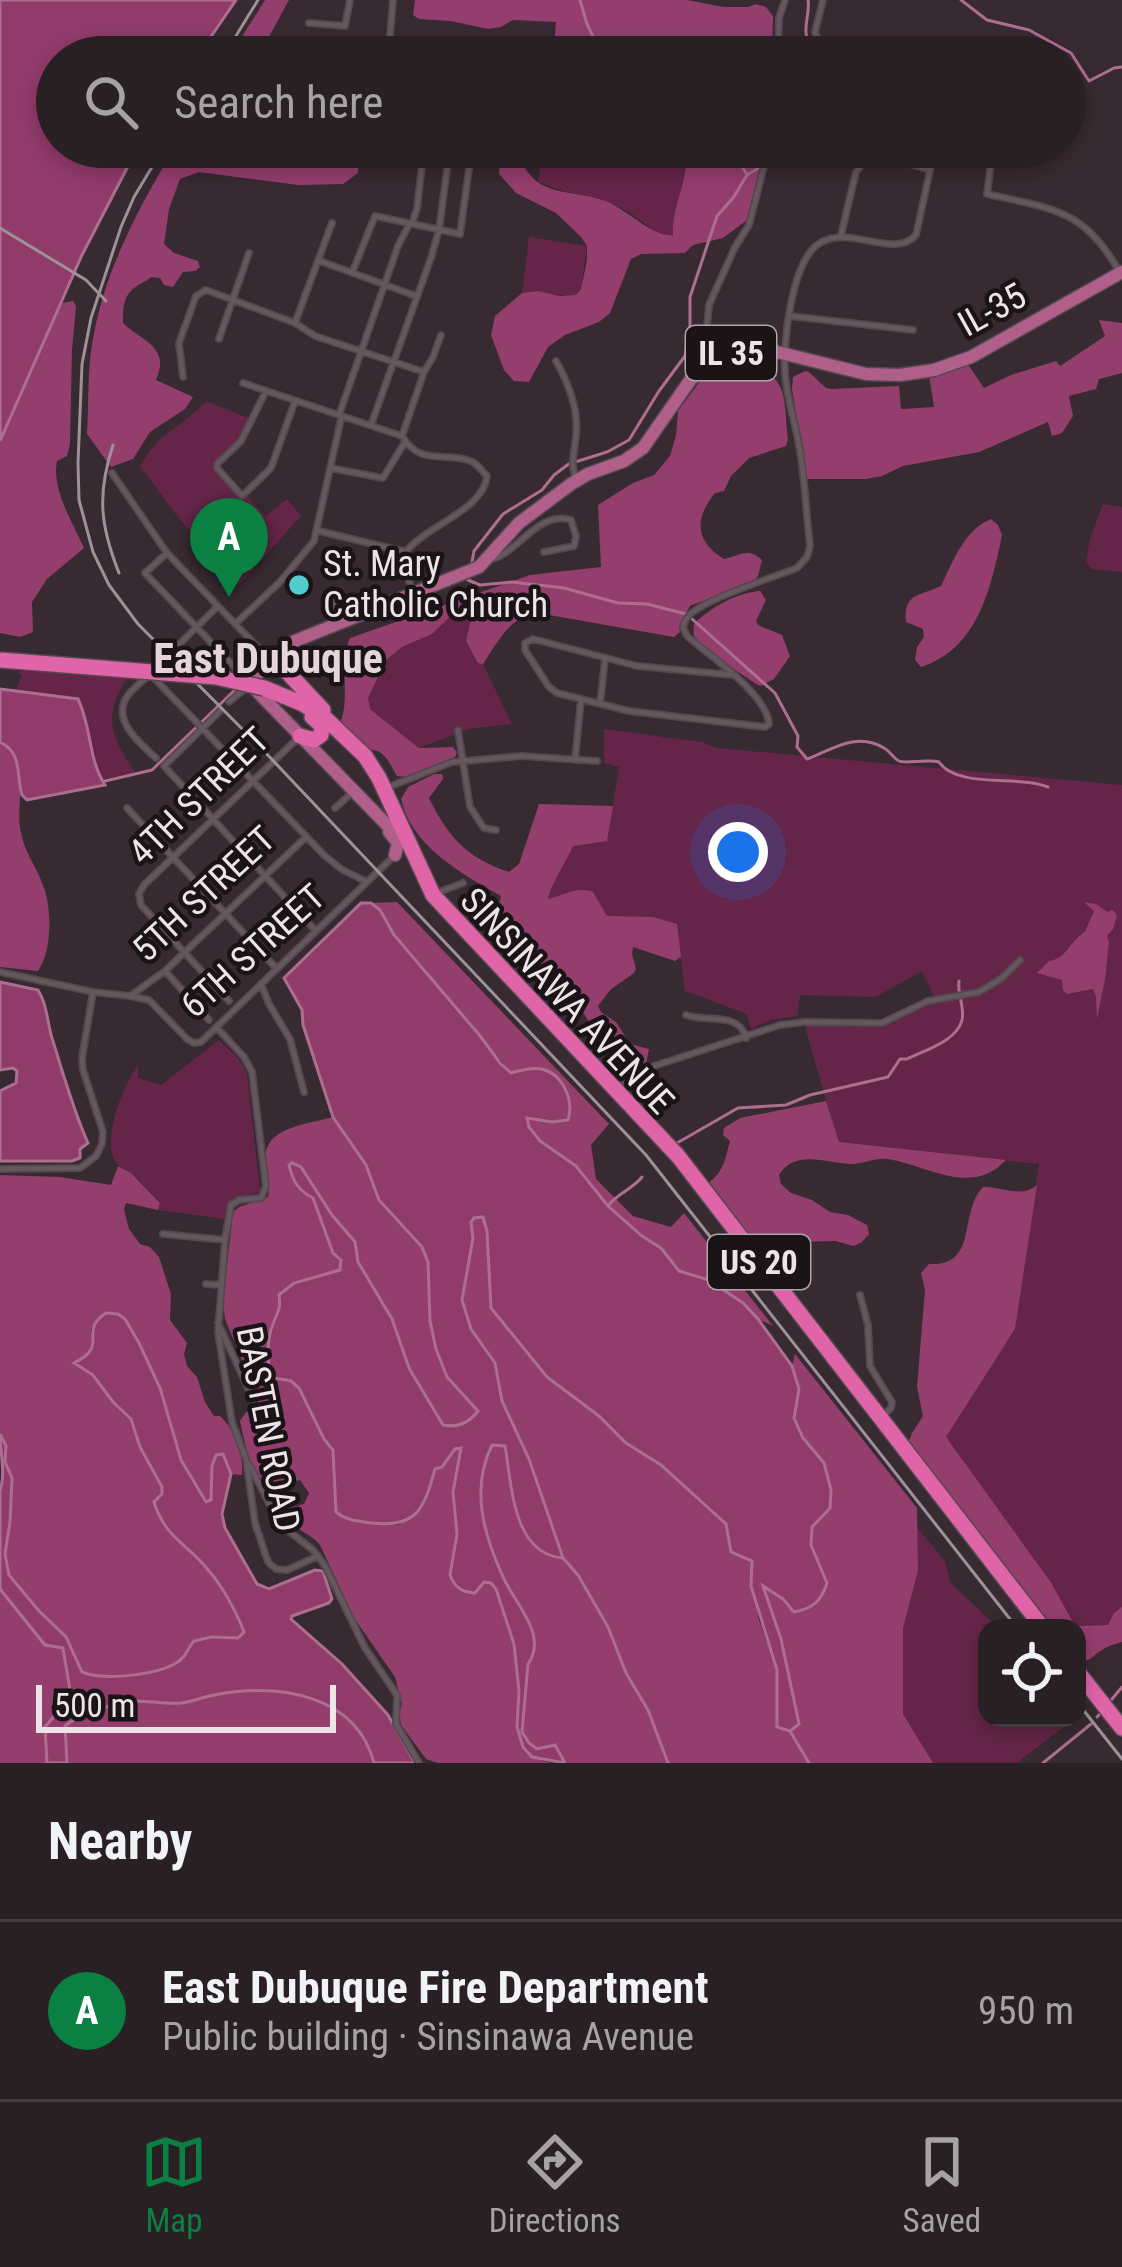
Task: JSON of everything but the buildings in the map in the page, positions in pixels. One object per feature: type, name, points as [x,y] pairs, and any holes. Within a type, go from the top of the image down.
[{"type":"highway","name":"US 20","points":[[0,660],[216,677],[276,694]]},
{"type":"highway","points":[[273,660],[295,686],[293,695],[276,694]]},
{"type":"highway","points":[[273,660],[353,743]]},
{"type":"highway","points":[[276,694],[322,726],[321,735],[310,742]]},
{"type":"highway","name":"SINSINAWA AVENUE","points":[[276,694],[330,722],[373,767],[431,897],[687,1167],[878,1420]]},
{"type":"highway","name":"SINSINAWA AVENUE","points":[[276,694],[325,723],[367,766],[382,789]]},
{"type":"highway","name":"US 20","points":[[878,1420],[1033,1619]]},
{"type":"highway","points":[[1086,1686],[1121,1731]]},
{"type":"main road","name":"IL-35","points":[[786,353],[846,370],[916,374],[958,362],[1121,273]]},
{"type":"main road","name":"IL 35","points":[[276,694],[273,660],[295,641],[472,571],[514,528],[576,480],[643,448],[688,382],[710,363],[744,350],[786,353]]},
{"type":"main road","points":[[276,694],[310,742],[403,843]]},
{"type":"main road","points":[[378,817],[403,843]]},
{"type":"street","points":[[309,23],[345,26],[350,0]]},
{"type":"street","points":[[392,36],[393,0]]},
{"type":"street","points":[[779,36],[785,0]]},
{"type":"street","points":[[817,36],[823,0]]},
{"type":"street","points":[[235,624],[285,577],[318,530],[340,416],[400,239],[416,213],[421,168]]},
{"type":"street","points":[[371,425],[439,230],[447,168]]},
{"type":"street","points":[[352,273],[373,217],[460,234],[469,168]]},
{"type":"street","points":[[710,363],[709,305],[749,225],[764,168]]},
{"type":"street","points":[[841,236],[859,168]]},
{"type":"street","points":[[734,675],[637,667],[533,639],[524,645],[550,689],[581,699],[629,712],[765,727],[770,723],[761,704],[734,675],[685,633],[684,623],[703,605],[797,568],[808,557],[802,462],[784,371],[800,266],[821,242],[841,236],[911,242],[930,170],[923,168]]},
{"type":"street","points":[[990,168],[987,194],[1049,209],[1082,224],[1104,244],[1121,273]]},
{"type":"street","points":[[296,323],[332,223]]},
{"type":"street","points":[[219,339],[249,253]]},
{"type":"street","points":[[320,261],[416,296]]},
{"type":"street","points":[[182,377],[179,343],[197,294],[206,290],[296,323],[316,336],[424,372]]},
{"type":"street","points":[[790,316],[913,329]]},
{"type":"street","points":[[330,468],[383,478],[403,439],[441,335]]},
{"type":"street","points":[[556,361],[576,410],[572,469],[576,480]]},
{"type":"street","points":[[243,382],[371,425],[424,455],[471,461],[484,473],[488,482],[483,490],[461,511],[421,536],[406,553],[405,569],[413,594]]},
{"type":"street","points":[[266,391],[241,441],[217,468],[242,496],[271,468],[295,401]]},
{"type":"street","points":[[112,473],[167,553],[273,660]]},
{"type":"street","points":[[488,559],[503,556],[537,528],[562,517],[574,524],[576,542],[571,548],[544,552]]},
{"type":"street","points":[[318,530],[406,553]]},
{"type":"street","points":[[167,553],[145,573],[197,628],[276,694]]},
{"type":"street","points":[[332,597],[342,622]]},
{"type":"street","points":[[156,758],[134,736],[123,704],[218,606]]},
{"type":"street","points":[[600,704],[605,658]]},
{"type":"street","points":[[150,674],[305,837],[338,867],[367,882]]},
{"type":"street","points":[[230,702],[248,686],[276,694]]},
{"type":"street","points":[[575,760],[581,699]]},
{"type":"street","points":[[220,712],[200,726],[164,766],[316,932]]},
{"type":"street","points":[[458,730],[471,811],[484,828],[496,830]]},
{"type":"street","name":"4TH STREET","points":[[185,952],[141,905],[138,896],[144,885],[253,782],[310,742]]},
{"type":"street","points":[[382,789],[449,763],[521,756],[597,761]]},
{"type":"street","points":[[335,808],[353,791]]},
{"type":"street","points":[[128,808],[278,969]]},
{"type":"street","name":"5TH STREET","points":[[0,972],[130,996],[185,952],[305,837]]},
{"type":"street","name":"6TH STREET","points":[[130,996],[147,999],[192,1042],[199,1043],[403,843]]},
{"type":"street","points":[[431,897],[463,883]]},
{"type":"street","points":[[185,952],[229,1001]]},
{"type":"street","points":[[615,1092],[654,1066],[772,1027],[883,1023],[928,1001],[979,992],[1020,959]]},
{"type":"street","points":[[164,971],[209,1021]]},
{"type":"street","points":[[261,984],[290,1039],[304,1092]]},
{"type":"street","points":[[0,1169],[80,1168],[96,1156],[103,1132],[82,1058],[93,992]]},
{"type":"street","points":[[686,1015],[735,1021],[746,1038]]},
{"type":"street","points":[[163,1234],[225,1240],[231,1205],[258,1199],[266,1189],[253,1072],[217,1028]]},
{"type":"street","name":"BASTEN ROAD","points":[[225,1240],[218,1323],[232,1422],[246,1459],[255,1523],[269,1564],[276,1569],[318,1556]]},
{"type":"street","points":[[206,1284],[221,1285]]},
{"type":"street","points":[[860,1295],[868,1325],[870,1366],[892,1402],[878,1420]]},
{"type":"street","points":[[218,1323],[253,1399]]},
{"type":"street","points":[[246,1459],[280,1522],[318,1556],[365,1648],[397,1695],[396,1724],[419,1763]]},
{"type":"shaded area","points":[[0,0],[236,0],[211,36],[36,36],[36,168],[127,168],[82,255],[0,441]]},
{"type":"shaded area","points":[[265,0],[289,0],[270,36],[242,36]]},
{"type":"shaded area","points":[[415,0],[756,4],[773,16],[773,36],[555,36],[556,22],[513,20],[488,29],[413,15]]},
{"type":"shaded area","points":[[163,168],[358,168],[343,184],[298,185],[199,172],[180,179],[164,244],[198,261],[200,267],[183,272],[173,287],[151,277],[136,287],[126,299],[123,323],[157,352],[160,369],[156,380],[193,397],[185,409],[150,432],[133,459],[111,467],[87,434],[93,339],[106,288]]},
{"type":"shaded area","points":[[500,168],[525,168],[543,185],[608,202],[666,235],[673,235],[685,168],[760,168],[747,220],[723,238],[693,245],[685,253],[641,254],[631,259],[610,313],[548,347],[529,382],[514,381],[504,370],[491,335],[495,316],[522,293],[576,295],[587,246],[556,213],[516,193],[499,174]]},
{"type":"shaded area","points":[[540,168],[685,168],[673,235],[661,236],[629,212],[599,198],[538,182]]},
{"type":"shaded area","points":[[529,237],[587,246],[576,296],[522,293]]},
{"type":"shaded area","points":[[73,301],[70,444],[67,456],[57,461],[56,472],[64,506],[84,548],[47,579],[32,602],[33,632],[20,637],[0,633],[0,441],[62,303]]},
{"type":"shaded area","points":[[1099,320],[1122,323],[1122,373],[1099,379],[1096,389],[1069,396],[1073,416],[1062,433],[1052,436],[1048,422],[979,452],[903,466],[882,476],[807,479],[793,377],[809,372],[832,389],[899,386],[901,409],[934,407],[929,375],[967,363],[984,388],[1056,361],[1060,366],[1105,336]]},
{"type":"shaded area","points":[[750,363],[779,384],[785,402],[786,446],[749,458],[724,491],[715,493],[708,503],[701,529],[707,545],[724,559],[748,553],[762,560],[754,581],[690,606],[674,637],[532,612],[509,627],[483,664],[466,641],[474,605],[459,608],[432,634],[386,660],[368,698],[370,709],[419,748],[453,747],[455,757],[406,777],[397,776],[380,752],[363,752],[340,724],[350,638],[530,575],[601,567],[598,505],[654,475],[670,456],[678,411],[706,373]]},
{"type":"shaded area","points":[[206,401],[256,421],[242,445],[220,467],[266,516],[287,499],[301,516],[239,585],[180,520],[140,466],[155,445]]},
{"type":"shaded area","points":[[1103,504],[1122,507],[1122,572],[1092,569],[1086,562]]},
{"type":"shaded area","points":[[991,519],[1002,535],[979,614],[956,646],[921,667],[915,660],[923,629],[906,622],[907,606],[914,597],[941,586],[967,538]]},
{"type":"shaded area","points":[[760,591],[766,600],[756,621],[782,635],[790,656],[774,679],[760,686],[697,640],[694,624],[716,607]]},
{"type":"shaded area","points":[[467,604],[474,604],[466,641],[483,664],[512,724],[469,729],[419,748],[370,709],[367,698],[386,660],[432,634]]},
{"type":"shaded area","points":[[17,672],[129,676],[115,702],[112,725],[135,772],[104,779],[97,774],[68,697],[8,689],[16,689],[22,675]]},
{"type":"shaded area","points":[[0,689],[78,699],[105,785],[27,800],[15,758],[0,742]]},
{"type":"shaded area","points":[[604,729],[717,748],[1122,785],[1122,1625],[1086,1626],[1086,1619],[1071,1619],[1052,1584],[945,1437],[1015,1329],[1039,1164],[838,1142],[804,1024],[863,1027],[895,1021],[936,1001],[922,971],[876,997],[800,995],[798,1016],[770,1020],[751,1029],[747,1014],[685,991],[676,924],[546,909],[561,834],[607,840],[619,767],[604,763]]},
{"type":"shaded area","points":[[0,742],[16,757],[22,836],[47,897],[48,942],[38,971],[0,967]]},
{"type":"shaded area","points":[[442,774],[443,779],[429,798],[452,835],[470,853],[509,872],[519,864],[539,804],[613,806],[607,841],[573,846],[548,899],[587,890],[607,916],[653,917],[677,924],[681,957],[675,961],[633,947],[634,973],[610,990],[598,1006],[630,1044],[649,1049],[646,1064],[630,1069],[610,1056],[579,1006],[554,977],[503,932],[497,912],[501,896],[440,857],[415,831],[401,799],[408,787]]},
{"type":"shaded area","points":[[397,902],[609,1124],[591,1145],[596,1179],[633,1216],[671,1227],[684,1213],[773,1326],[709,1280],[679,1271],[661,1248],[608,1206],[576,1166],[540,1141],[526,1117],[563,1086],[540,1070],[511,1073],[371,903]]},
{"type":"shaded area","points":[[1084,902],[1113,910],[1117,916],[1107,936],[1097,1019],[1093,989],[1067,994],[1062,980],[1037,973],[1085,932],[1094,911]]},
{"type":"shaded area","points":[[361,903],[380,910],[394,935],[511,1073],[542,1069],[561,1083],[568,1097],[568,1120],[527,1118],[540,1141],[576,1166],[608,1206],[661,1248],[679,1271],[709,1280],[743,1303],[792,1366],[799,1389],[794,1418],[803,1438],[824,1463],[831,1490],[830,1508],[812,1527],[811,1545],[827,1583],[819,1599],[794,1612],[763,1586],[781,1639],[799,1724],[790,1731],[777,1727],[777,1670],[751,1586],[752,1561],[731,1552],[726,1524],[661,1465],[626,1443],[547,1377],[491,1308],[483,1217],[471,1222],[473,1238],[462,1300],[471,1329],[495,1363],[502,1401],[529,1459],[563,1558],[546,1554],[524,1531],[505,1446],[492,1445],[485,1462],[482,1512],[497,1563],[528,1620],[534,1642],[522,1732],[537,1749],[555,1745],[565,1763],[532,1757],[523,1747],[517,1727],[514,1644],[496,1589],[484,1582],[475,1593],[466,1592],[450,1575],[457,1534],[453,1492],[461,1448],[435,1469],[422,1505],[409,1519],[372,1523],[336,1512],[333,1450],[299,1388],[291,1381],[270,1377],[268,1343],[279,1295],[294,1283],[340,1270],[341,1260],[333,1253],[313,1198],[297,1185],[289,1165],[301,1167],[355,1242],[358,1262],[392,1319],[409,1368],[443,1425],[463,1424],[478,1411],[447,1377],[436,1349],[428,1262],[422,1247],[379,1200],[366,1165],[333,1117],[302,1010],[284,978]]},
{"type":"shaded area","points":[[0,982],[38,990],[41,995],[88,1143],[80,1149],[80,1158],[0,1161],[0,1091],[16,1083],[17,1071],[0,1070]]},
{"type":"shaded area","points":[[219,1040],[247,1073],[260,1192],[231,1200],[224,1219],[158,1210],[160,1202],[112,1154],[112,1128],[120,1099],[138,1065],[138,1078],[161,1085]]},
{"type":"shaded area","points":[[826,1101],[839,1142],[1006,1160],[993,1171],[964,1178],[888,1159],[850,1164],[812,1159],[793,1162],[779,1175],[781,1184],[830,1212],[867,1225],[869,1234],[854,1246],[801,1242],[764,1254],[708,1186],[727,1154],[730,1141],[723,1135],[724,1128],[740,1118]]},
{"type":"shaded area","points":[[333,1117],[366,1165],[379,1200],[422,1247],[428,1262],[436,1349],[447,1377],[479,1411],[463,1423],[443,1426],[409,1368],[392,1319],[358,1262],[355,1242],[301,1167],[302,1192],[313,1198],[333,1253],[341,1260],[340,1270],[294,1283],[271,1326],[291,1381],[334,1450],[336,1512],[398,1525],[424,1502],[435,1469],[461,1448],[453,1492],[457,1534],[450,1575],[456,1587],[475,1593],[484,1582],[497,1589],[514,1644],[517,1727],[532,1758],[552,1763],[438,1763],[426,1759],[401,1725],[395,1677],[354,1618],[320,1545],[282,1518],[281,1510],[304,1504],[309,1493],[300,1480],[269,1486],[249,1457],[240,1421],[246,1412],[256,1412],[258,1399],[225,1319],[223,1302],[233,1212],[268,1197],[266,1158],[272,1140],[290,1128]]},
{"type":"shaded area","points":[[118,1166],[160,1203],[158,1210],[126,1203],[129,1229],[159,1257],[171,1294],[170,1320],[187,1343],[187,1366],[214,1416],[220,1416],[234,1435],[242,1475],[231,1474],[223,1454],[212,1466],[211,1500],[206,1502],[181,1460],[160,1388],[125,1319],[118,1314],[106,1313],[91,1329],[91,1349],[76,1362],[131,1419],[162,1487],[154,1502],[159,1514],[215,1578],[244,1632],[238,1638],[211,1637],[179,1662],[155,1672],[94,1677],[82,1672],[66,1637],[9,1575],[5,1554],[12,1478],[0,1434],[0,1175],[111,1185]]},
{"type":"shaded area","points":[[1037,1185],[1015,1329],[946,1437],[1052,1584],[1071,1619],[1046,1619],[907,1446],[923,1416],[917,1387],[925,1290],[921,1273],[929,1264],[955,1257],[983,1187],[1031,1189]]},
{"type":"shaded area","points":[[483,1217],[491,1308],[547,1377],[626,1443],[661,1465],[727,1524],[731,1552],[752,1561],[758,1617],[777,1670],[777,1727],[790,1731],[799,1724],[781,1639],[762,1583],[795,1612],[827,1582],[811,1545],[812,1527],[830,1508],[824,1463],[803,1438],[794,1418],[799,1389],[792,1366],[795,1354],[917,1508],[918,1571],[903,1628],[903,1714],[933,1763],[565,1763],[555,1745],[537,1749],[529,1743],[522,1732],[528,1664],[518,1601],[505,1582],[486,1532],[479,1492],[482,1465],[492,1444],[505,1446],[511,1493],[531,1544],[562,1557],[529,1459],[502,1401],[495,1363],[471,1329],[462,1300],[473,1239],[471,1222]]},
{"type":"shaded area","points":[[106,1313],[125,1319],[139,1343],[160,1388],[181,1460],[206,1502],[211,1500],[212,1466],[216,1455],[223,1454],[231,1474],[222,1514],[225,1528],[257,1584],[269,1589],[323,1571],[332,1599],[291,1619],[342,1664],[388,1715],[415,1763],[374,1763],[351,1722],[312,1699],[242,1691],[182,1703],[133,1701],[102,1708],[65,1726],[67,1763],[47,1763],[45,1727],[71,1696],[63,1648],[45,1645],[0,1589],[0,1434],[12,1478],[5,1554],[9,1575],[66,1637],[82,1672],[116,1676],[156,1671],[179,1661],[194,1641],[238,1638],[244,1632],[214,1577],[159,1514],[154,1502],[162,1487],[131,1419],[93,1375],[74,1363],[91,1350],[94,1326]]},
{"type":"shaded area","points":[[915,1525],[945,1561],[950,1582],[989,1619],[978,1619],[978,1727],[1063,1727],[1017,1763],[933,1763],[903,1714],[903,1628],[918,1571]]},
{"type":"shaded area","points":[[0,1589],[45,1645],[63,1648],[71,1696],[45,1750],[47,1763],[0,1763]]},
{"type":"shaded area","points":[[1122,1607],[1122,1642],[1088,1660],[1086,1626],[1108,1625]]},
{"type":"shaded area","points":[[276,1690],[337,1712],[360,1733],[374,1763],[67,1763],[65,1726],[74,1718],[125,1702],[182,1703],[217,1694]]},
{"type":"waterway","points":[[580,0],[593,36]]},
{"type":"waterway","points":[[807,36],[808,0]]},
{"type":"waterway","points":[[961,0],[987,20],[1040,36]]},
{"type":"waterway","points":[[1086,76],[1089,81],[1122,67]]},
{"type":"waterway","points":[[743,168],[746,173]]},
{"type":"waterway","points":[[575,462],[629,440],[685,356],[690,297],[717,216],[747,175],[759,168]]},
{"type":"waterway","points":[[472,562],[474,551],[503,514],[542,490],[570,463]]},
{"type":"waterway","points":[[468,580],[480,585],[512,582],[564,588],[686,614]]},
{"type":"waterway","points":[[691,618],[775,693],[798,736],[797,747],[807,759],[864,741],[902,762],[939,762],[960,776],[1048,787]]},
{"type":"waterway","points":[[105,781],[152,770],[238,687]]},
{"type":"waterway","points":[[677,1143],[738,1108],[786,1105],[888,1077],[900,1059],[954,1034],[963,1015],[959,981]]},
{"type":"waterway","points":[[608,1206],[642,1177]]},
{"type":"waterway","points":[[563,1558],[608,1627],[668,1763]]},
{"type":"waterway","points":[[1108,1704],[1122,1687]]},
{"type":"waterway","points":[[1097,1717],[1100,1714]]},
{"type":"waterway","points":[[1043,1763],[1091,1724]]},
{"type":"waterway","points":[[790,1731],[809,1763]]},
{"type":"railway","points":[[236,36],[258,0]]},
{"type":"railway","points":[[151,168],[121,227],[91,318],[82,364],[79,500],[93,552],[109,585],[138,624],[646,1155],[1010,1619]]},
{"type":"railway","points":[[0,228],[86,280],[106,301]]},
{"type":"railway","points":[[113,445],[103,509],[119,573]]},
{"type":"railway","points":[[1086,1713],[1122,1759]]},
{"type":"place","name":"St. Mary Catholic Church","points":[[299,585]]},
{"type":"place","name":"East Dubuque Fire Department","points":[[229,597]]},
{"type":"district","name":"East Dubuque","points":[[268,658]]}]
